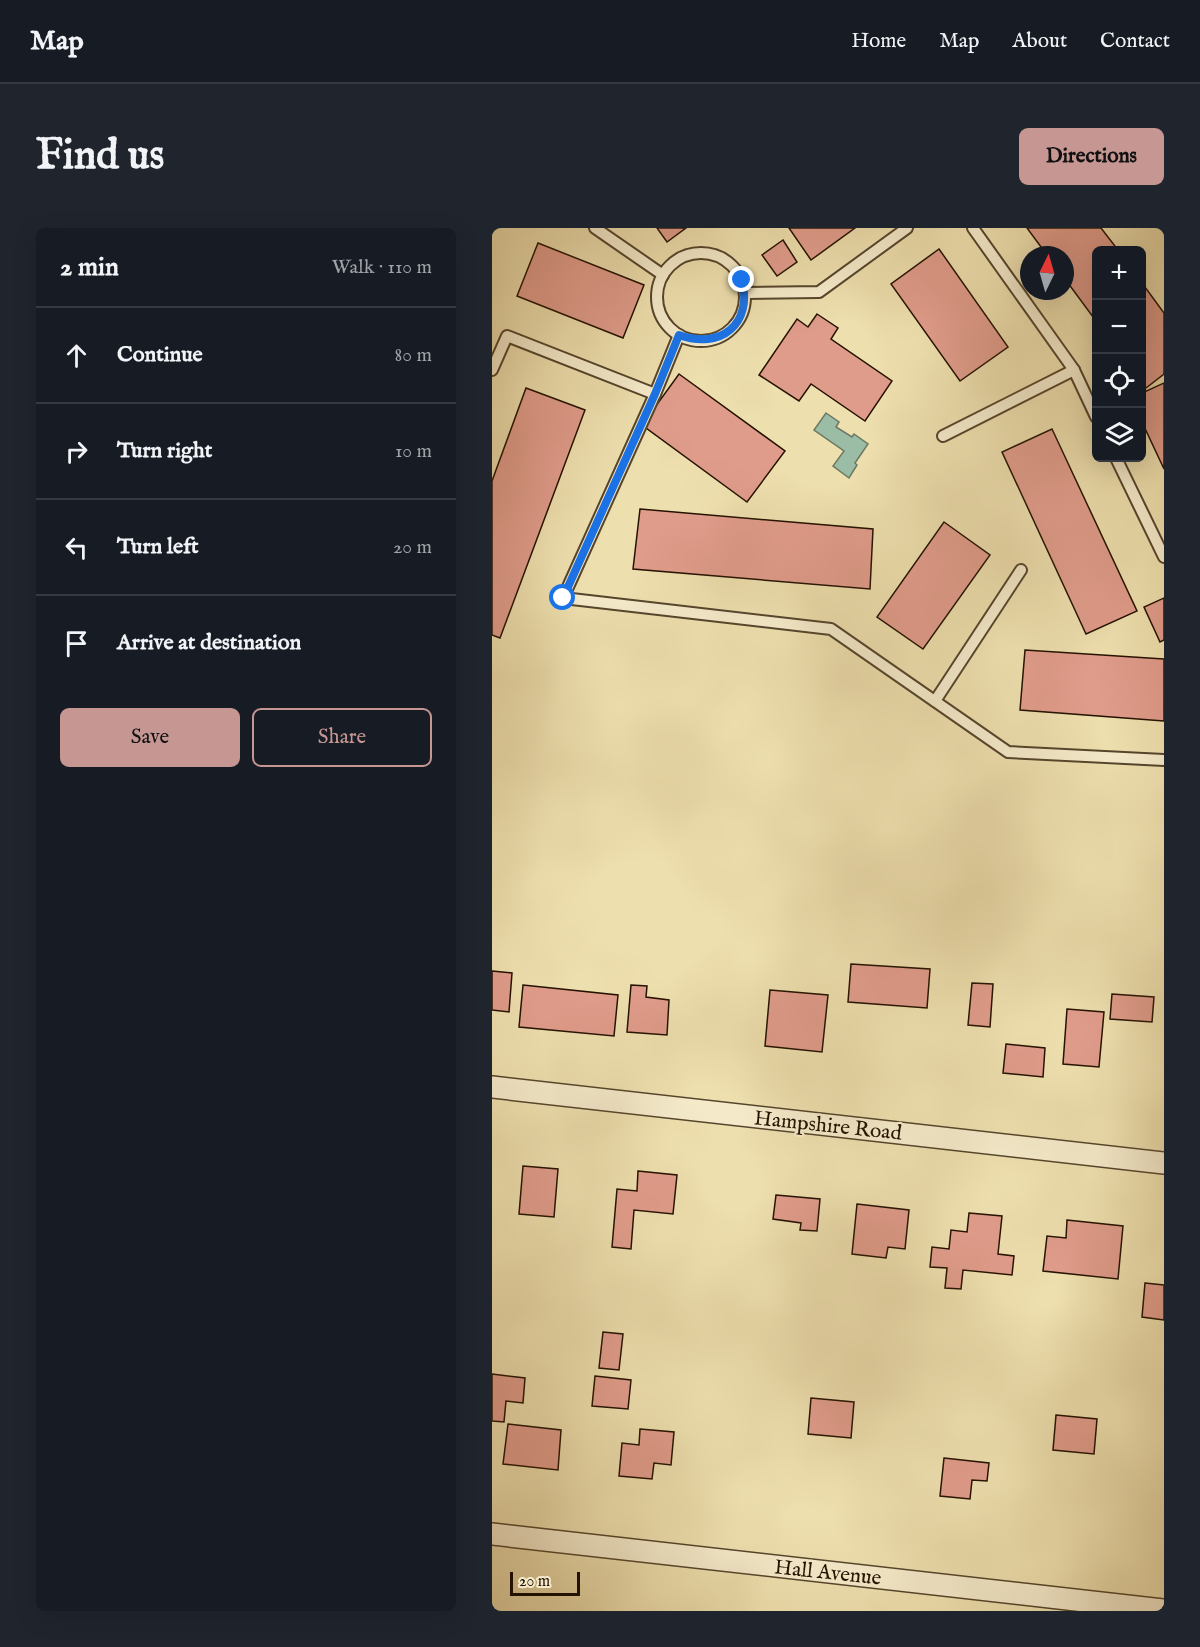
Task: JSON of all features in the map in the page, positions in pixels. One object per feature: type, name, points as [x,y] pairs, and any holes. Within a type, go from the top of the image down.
[{"type":"street","name":"Hampshire Road","points":[[492,1087],[1164,1163]]},
{"type":"street","name":"Hall Avenue","points":[[492,1534],[1164,1610]]},
{"type":"lane","points":[[595,228],[663,275]]},
{"type":"lane","points":[[746,293],[819,292],[907,228]]},
{"type":"lane","points":[[973,228],[1074,370],[1092,408]]},
{"type":"lane","points":[[697,253],[711,254],[724,259],[735,268],[746,293],[744,309],[737,323],[725,334],[710,340],[694,340],[679,335],[666,323],[658,308],[657,291],[663,275],[672,264],[684,256],[697,253]]},
{"type":"lane","points":[[679,335],[655,394],[563,598],[831,628],[1008,752],[1164,760]]},
{"type":"lane","points":[[492,370],[507,336],[655,394]]},
{"type":"lane","points":[[943,436],[1074,370]]},
{"type":"lane","points":[[1118,462],[1164,557]]},
{"type":"lane","points":[[935,701],[1022,570]]},
{"type":"shaded area","points":[[826,413],[839,422],[836,427],[852,437],[854,434],[868,444],[855,463],[857,465],[849,478],[833,466],[844,451],[814,430]]},
{"type":"building","points":[[657,228],[686,228],[667,242]]},
{"type":"building","points":[[789,228],[855,228],[811,260]]},
{"type":"building","points":[[1027,228],[1101,228],[1115,246],[1092,246],[1092,316],[1074,291],[1074,246],[1040,246]]},
{"type":"building","points":[[783,240],[797,262],[777,276],[762,255]]},
{"type":"building","points":[[538,243],[644,285],[623,338],[517,296]]},
{"type":"building","points":[[939,249],[1008,347],[960,381],[891,284]]},
{"type":"building","points":[[1146,288],[1164,313],[1164,374],[1146,388]]},
{"type":"building","points":[[817,314],[838,328],[831,339],[892,381],[865,421],[811,384],[799,401],[759,375],[797,319],[808,327]]},
{"type":"building","points":[[679,374],[785,451],[747,502],[642,425]]},
{"type":"building","points":[[1164,383],[1164,469],[1146,431],[1146,391]]},
{"type":"building","points":[[526,388],[585,410],[500,638],[492,635],[492,481]]},
{"type":"building","points":[[1052,429],[1137,611],[1086,634],[1002,452]]},
{"type":"building","points":[[640,509],[873,529],[870,589],[633,569]]},
{"type":"building","points":[[944,522],[990,555],[923,649],[877,617]]},
{"type":"building","points":[[1164,598],[1164,640],[1160,642],[1144,607]]},
{"type":"building","points":[[1025,650],[1164,659],[1164,721],[1020,710]]},
{"type":"building","points":[[851,964],[930,969],[927,1008],[848,1002]]},
{"type":"building","points":[[492,971],[512,973],[509,1012],[492,1010]]},
{"type":"building","points":[[972,983],[993,984],[990,1027],[968,1025]]},
{"type":"building","points":[[523,985],[618,995],[614,1036],[519,1027]]},
{"type":"building","points":[[631,985],[647,986],[646,997],[669,1000],[667,1035],[627,1032]]},
{"type":"building","points":[[770,990],[828,995],[822,1052],[765,1046]]},
{"type":"building","points":[[1112,994],[1154,997],[1152,1022],[1110,1019]]},
{"type":"building","points":[[1067,1009],[1104,1012],[1099,1067],[1063,1064]]},
{"type":"building","points":[[1006,1044],[1045,1048],[1043,1077],[1003,1073]]},
{"type":"building","points":[[523,1166],[558,1169],[554,1217],[519,1214]]},
{"type":"building","points":[[638,1171],[677,1175],[673,1214],[634,1210],[631,1249],[612,1247],[617,1189],[637,1191]]},
{"type":"building","points":[[776,1195],[820,1199],[817,1231],[800,1230],[801,1223],[773,1219]]},
{"type":"building","points":[[857,1204],[909,1210],[905,1249],[888,1247],[886,1258],[852,1254]]},
{"type":"building","points":[[969,1213],[1002,1216],[998,1254],[1014,1256],[1012,1275],[963,1270],[961,1289],[945,1288],[947,1268],[930,1267],[932,1247],[949,1249],[951,1230],[967,1232]]},
{"type":"building","points":[[1067,1220],[1123,1226],[1118,1279],[1043,1271],[1047,1236],[1066,1238]]},
{"type":"building","points":[[1145,1283],[1164,1285],[1164,1320],[1142,1317]]},
{"type":"building","points":[[603,1332],[623,1334],[619,1370],[599,1368]]},
{"type":"building","points":[[492,1374],[525,1378],[523,1403],[506,1401],[504,1422],[492,1421]]},
{"type":"building","points":[[595,1376],[631,1380],[628,1409],[592,1406]]},
{"type":"building","points":[[811,1398],[854,1402],[851,1438],[808,1434]]},
{"type":"building","points":[[1056,1415],[1097,1419],[1094,1454],[1053,1450]]},
{"type":"building","points":[[508,1424],[561,1430],[558,1470],[503,1464]]},
{"type":"building","points":[[640,1429],[674,1432],[671,1465],[654,1463],[652,1479],[619,1476],[622,1443],[639,1445]]},
{"type":"building","points":[[944,1458],[989,1463],[987,1481],[972,1480],[970,1499],[940,1496]]},
{"type":"route","points":[[563,598],[655,394],[679,335],[694,340],[710,340],[725,334],[737,323],[744,309],[746,293],[742,280]]}]
